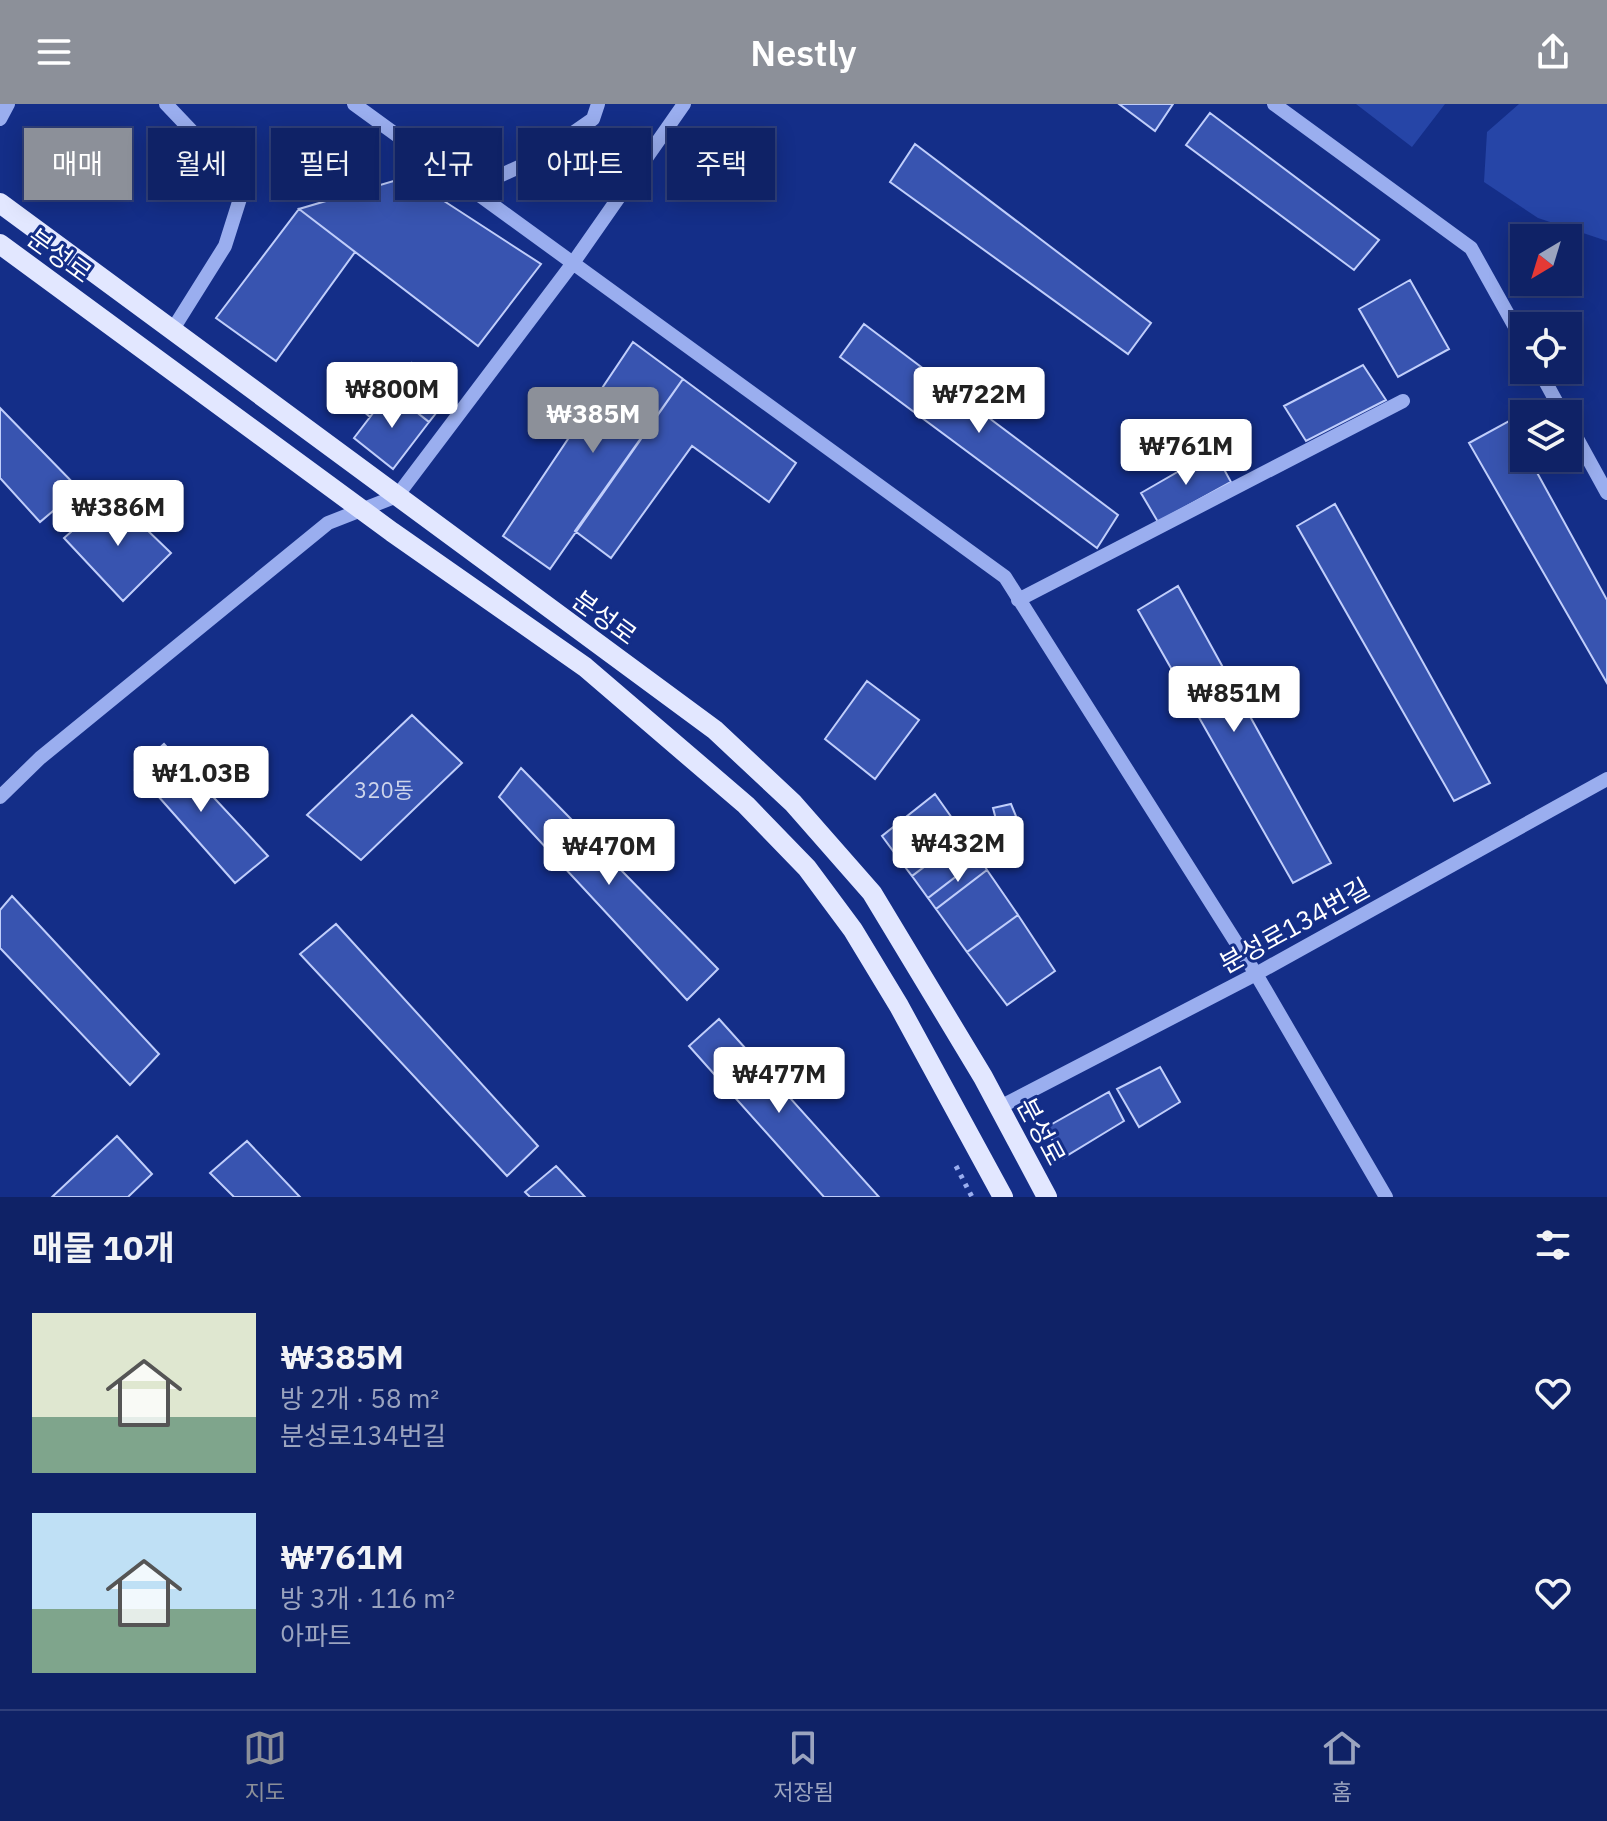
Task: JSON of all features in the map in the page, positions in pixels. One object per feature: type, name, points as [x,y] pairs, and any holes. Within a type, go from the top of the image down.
[{"type":"main road","name":"분성로","points":[[0,203],[715,730],[793,803],[872,893],[1000,1107],[1047,1197]]},
{"type":"main road","name":"분성로","points":[[0,244],[360,508],[585,667],[746,805],[807,868],[853,930],[899,1006],[1003,1197]]},
{"type":"street","points":[[0,119],[8,104]]},
{"type":"street","points":[[166,104],[244,186],[225,246],[173,329]]},
{"type":"street","points":[[354,104],[395,134]]},
{"type":"street","points":[[502,175],[534,160],[593,119],[598,104]]},
{"type":"street","points":[[0,797],[40,758],[328,523],[397,496],[573,263],[684,104]]},
{"type":"street","points":[[1274,104],[1471,248],[1510,318]]},
{"type":"street","points":[[486,200],[1005,577],[1256,974],[1386,1197]]},
{"type":"street","points":[[1018,600],[1403,401]]},
{"type":"street","points":[[1582,447],[1607,493]]},
{"type":"street","name":"분성로134번길","points":[[1000,1107],[1256,974],[1607,779]]},
{"type":"path","points":[[953,1160],[972,1197]]},
{"type":"shaded area","points":[[1356,104],[1445,104],[1412,147]]},
{"type":"shaded area","points":[[1519,104],[1607,104],[1607,241],[1582,233],[1582,224],[1556,224],[1538,218],[1484,182],[1487,132]]},
{"type":"building","points":[[1119,104],[1173,104],[1155,131]]},
{"type":"building","points":[[1210,113],[1379,240],[1354,270],[1186,145]]},
{"type":"building","points":[[915,144],[1151,323],[1128,354],[890,182]]},
{"type":"building","points":[[395,181],[395,200],[442,200],[541,264],[478,346],[299,209],[329,200],[379,200],[379,185]]},
{"type":"building","points":[[299,209],[355,252],[276,361],[216,318]]},
{"type":"building","points":[[1410,280],[1449,349],[1398,377],[1359,309]]},
{"type":"building","points":[[864,324],[1118,515],[1097,548],[840,357]]},
{"type":"building","points":[[633,342],[683,379],[550,569],[503,536]]},
{"type":"building","points":[[412,363],[420,369],[415,376],[429,386],[433,381],[451,394],[429,422],[390,391],[370,417],[361,409],[384,379],[386,382],[392,374],[395,376],[400,369],[409,368]]},
{"type":"building","points":[[1363,365],[1386,400],[1306,441],[1284,406]]},
{"type":"building","points":[[683,379],[796,463],[769,502],[692,446],[611,558],[575,531]]},
{"type":"building","points":[[390,391],[429,422],[393,469],[354,438]]},
{"type":"building","points":[[0,408],[79,489],[40,522],[0,478]]},
{"type":"building","points":[[1509,421],[1510,472],[1537,472],[1607,600],[1607,683],[1469,443]]},
{"type":"building","points":[[1214,451],[1231,482],[1158,522],[1141,493]]},
{"type":"building","points":[[112,496],[171,553],[123,601],[64,538]]},
{"type":"building","points":[[1335,504],[1490,783],[1454,801],[1297,526]]},
{"type":"building","points":[[1178,586],[1331,863],[1293,883],[1138,610]]},
{"type":"building","points":[[867,681],[919,720],[875,779],[825,739]]},
{"type":"building","points":[[412,715],[462,763],[361,860],[307,815]]},
{"type":"building","points":[[164,744],[268,856],[235,883],[135,770]]},
{"type":"building","points":[[521,768],[718,969],[687,1000],[499,797]]},
{"type":"building","points":[[935,794],[952,818],[899,859],[882,836]]},
{"type":"building","points":[[1011,804],[1020,826],[1016,841],[1003,846],[993,808]]},
{"type":"building","points":[[952,818],[965,836],[912,876],[899,859]]},
{"type":"building","points":[[965,836],[980,858],[928,898],[912,876]]},
{"type":"building","points":[[980,858],[987,870],[936,909],[928,898]]},
{"type":"building","points":[[987,870],[1018,915],[967,952],[936,909]]},
{"type":"building","points":[[12,896],[159,1054],[130,1085],[0,948],[0,910]]},
{"type":"building","points":[[1018,915],[1055,971],[1007,1005],[967,952]]},
{"type":"building","points":[[336,924],[538,1146],[507,1176],[300,954]]},
{"type":"building","points":[[719,1019],[879,1197],[824,1197],[689,1046]]},
{"type":"building","points":[[1160,1067],[1180,1102],[1139,1127],[1117,1089]]},
{"type":"building","points":[[1109,1092],[1124,1121],[1063,1158],[1045,1128]]},
{"type":"building","points":[[117,1136],[152,1174],[128,1197],[52,1197]]},
{"type":"building","points":[[247,1141],[300,1197],[234,1197],[210,1173]]},
{"type":"building","points":[[556,1166],[585,1197],[530,1197],[525,1192]]}]
